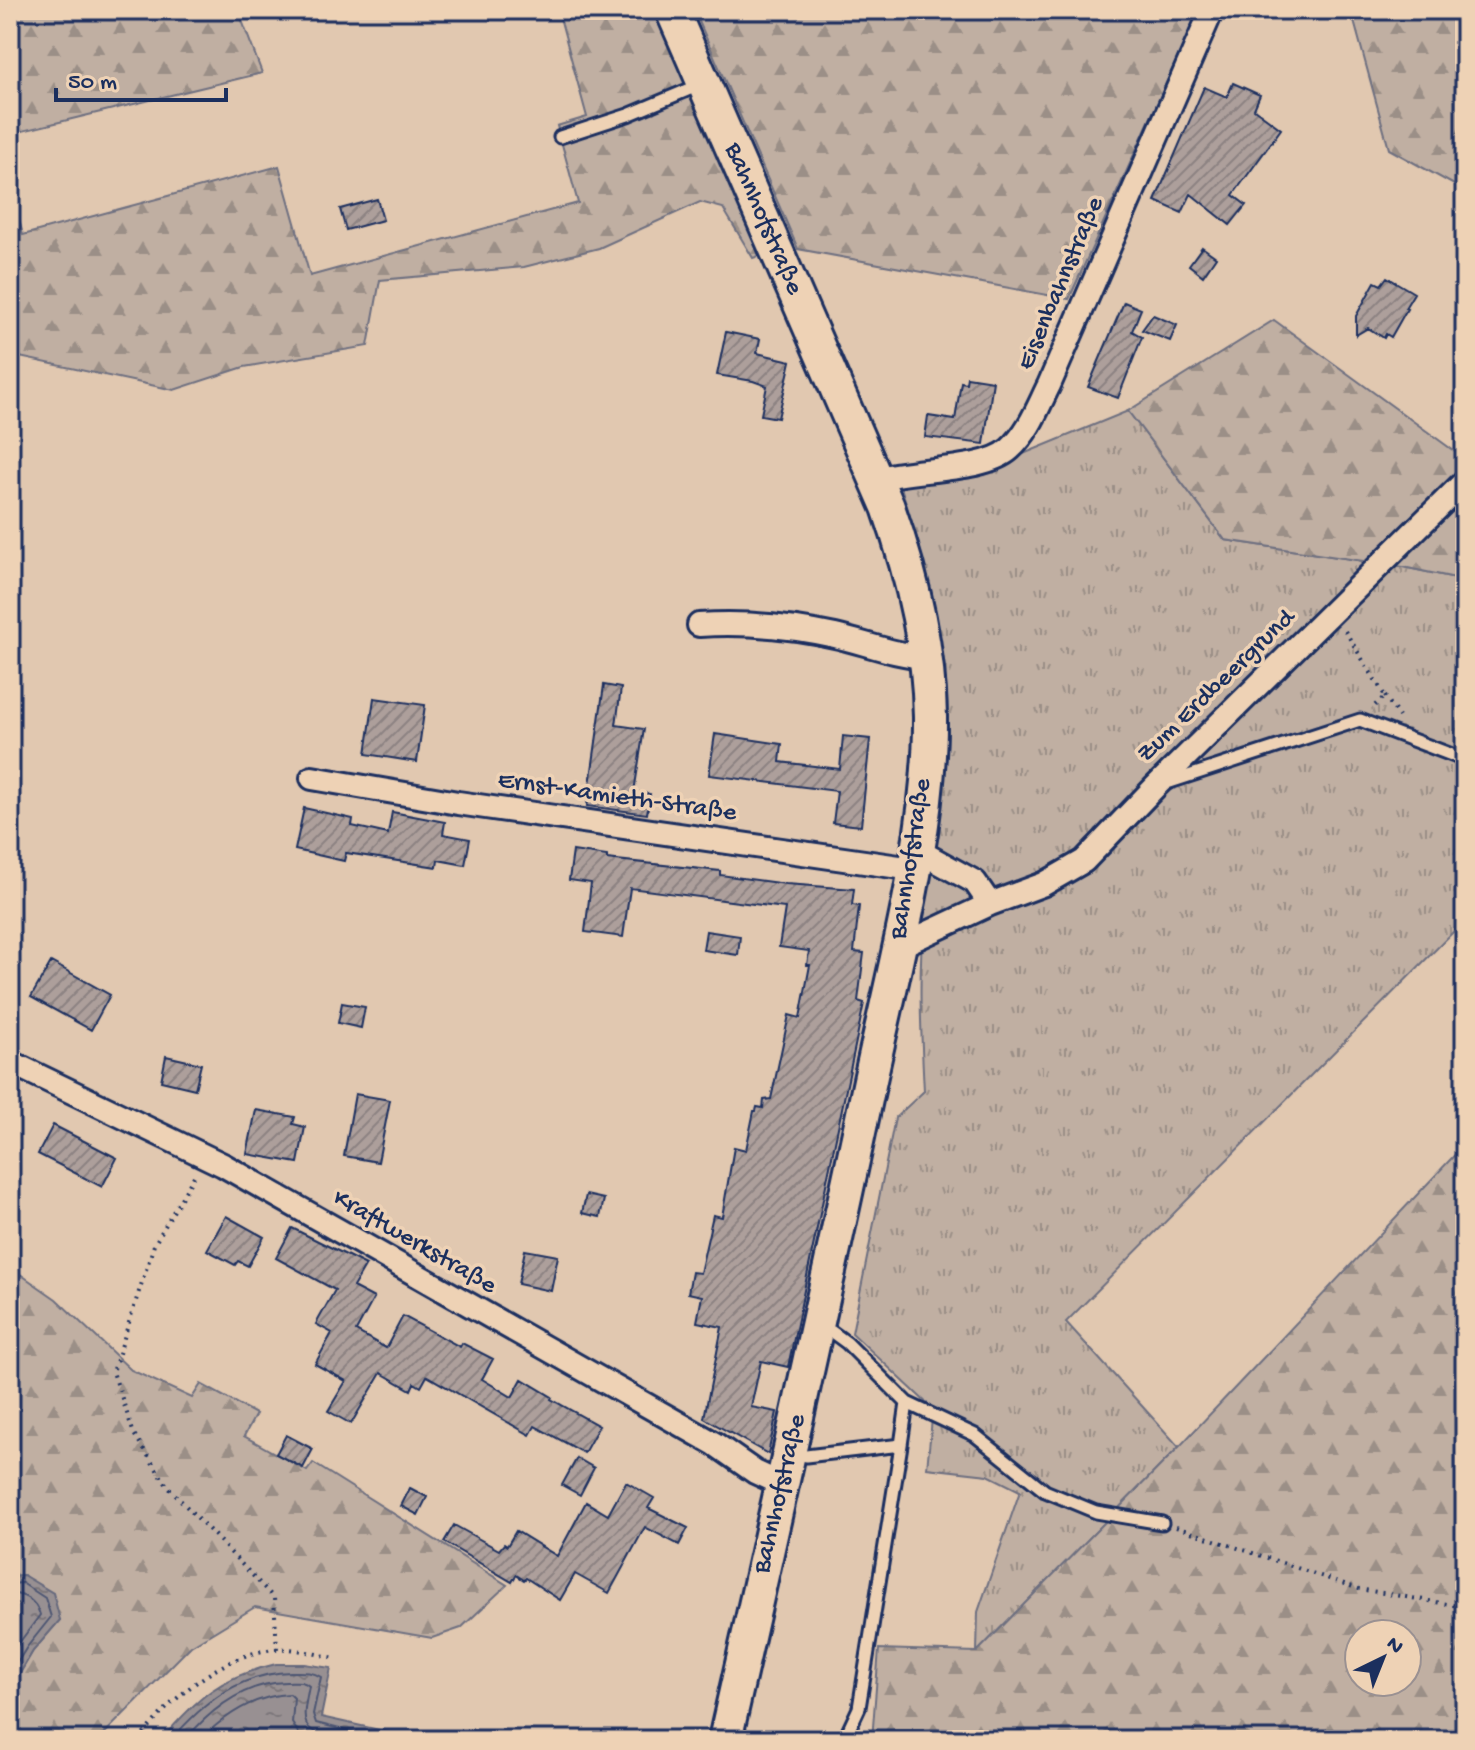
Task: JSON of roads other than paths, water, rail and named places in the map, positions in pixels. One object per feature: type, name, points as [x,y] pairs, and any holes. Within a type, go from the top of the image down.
[{"type":"main road","name":"Bahnhofstraße","points":[[672,10],[877,479],[914,590],[926,657],[929,735],[915,860],[898,947],[725,1740]]},
{"type":"street","name":"Eisenbahnstraße","points":[[877,479],[899,472],[991,460],[1008,452],[1023,435],[1049,385],[1212,10]]},
{"type":"street","name":"Zum Erdbeergrund","points":[[898,947],[990,904],[1044,884],[1084,861],[1465,481]]},
{"type":"street","points":[[699,625],[740,623],[790,627],[840,637],[902,655],[926,657]]},
{"type":"street","name":"Ernst-Kamieth-Straße","points":[[312,778],[473,805],[915,860]]},
{"type":"street","points":[[915,860],[975,882],[990,904]]},
{"type":"street","name":"Kraftwerkstraße","points":[[10,1062],[205,1157],[715,1444],[755,1472],[783,1485]]},
{"type":"lane","points":[[560,137],[628,115],[703,84]]},
{"type":"lane","points":[[1155,787],[1360,720],[1465,760]]},
{"type":"lane","points":[[817,1329],[832,1332],[847,1343],[907,1403],[975,1435],[1045,1491],[1096,1512],[1162,1523]]},
{"type":"lane","points":[[844,1740],[859,1708],[907,1403]]},
{"type":"lane","points":[[790,1453],[806,1456],[901,1445]]},
{"type":"water","points":[[23,1575],[53,1593],[60,1620],[33,1651],[10,1690],[10,1576]]},
{"type":"water","points":[[276,1664],[331,1668],[321,1717],[393,1733],[391,1740],[161,1740],[211,1691],[240,1675]]}]
